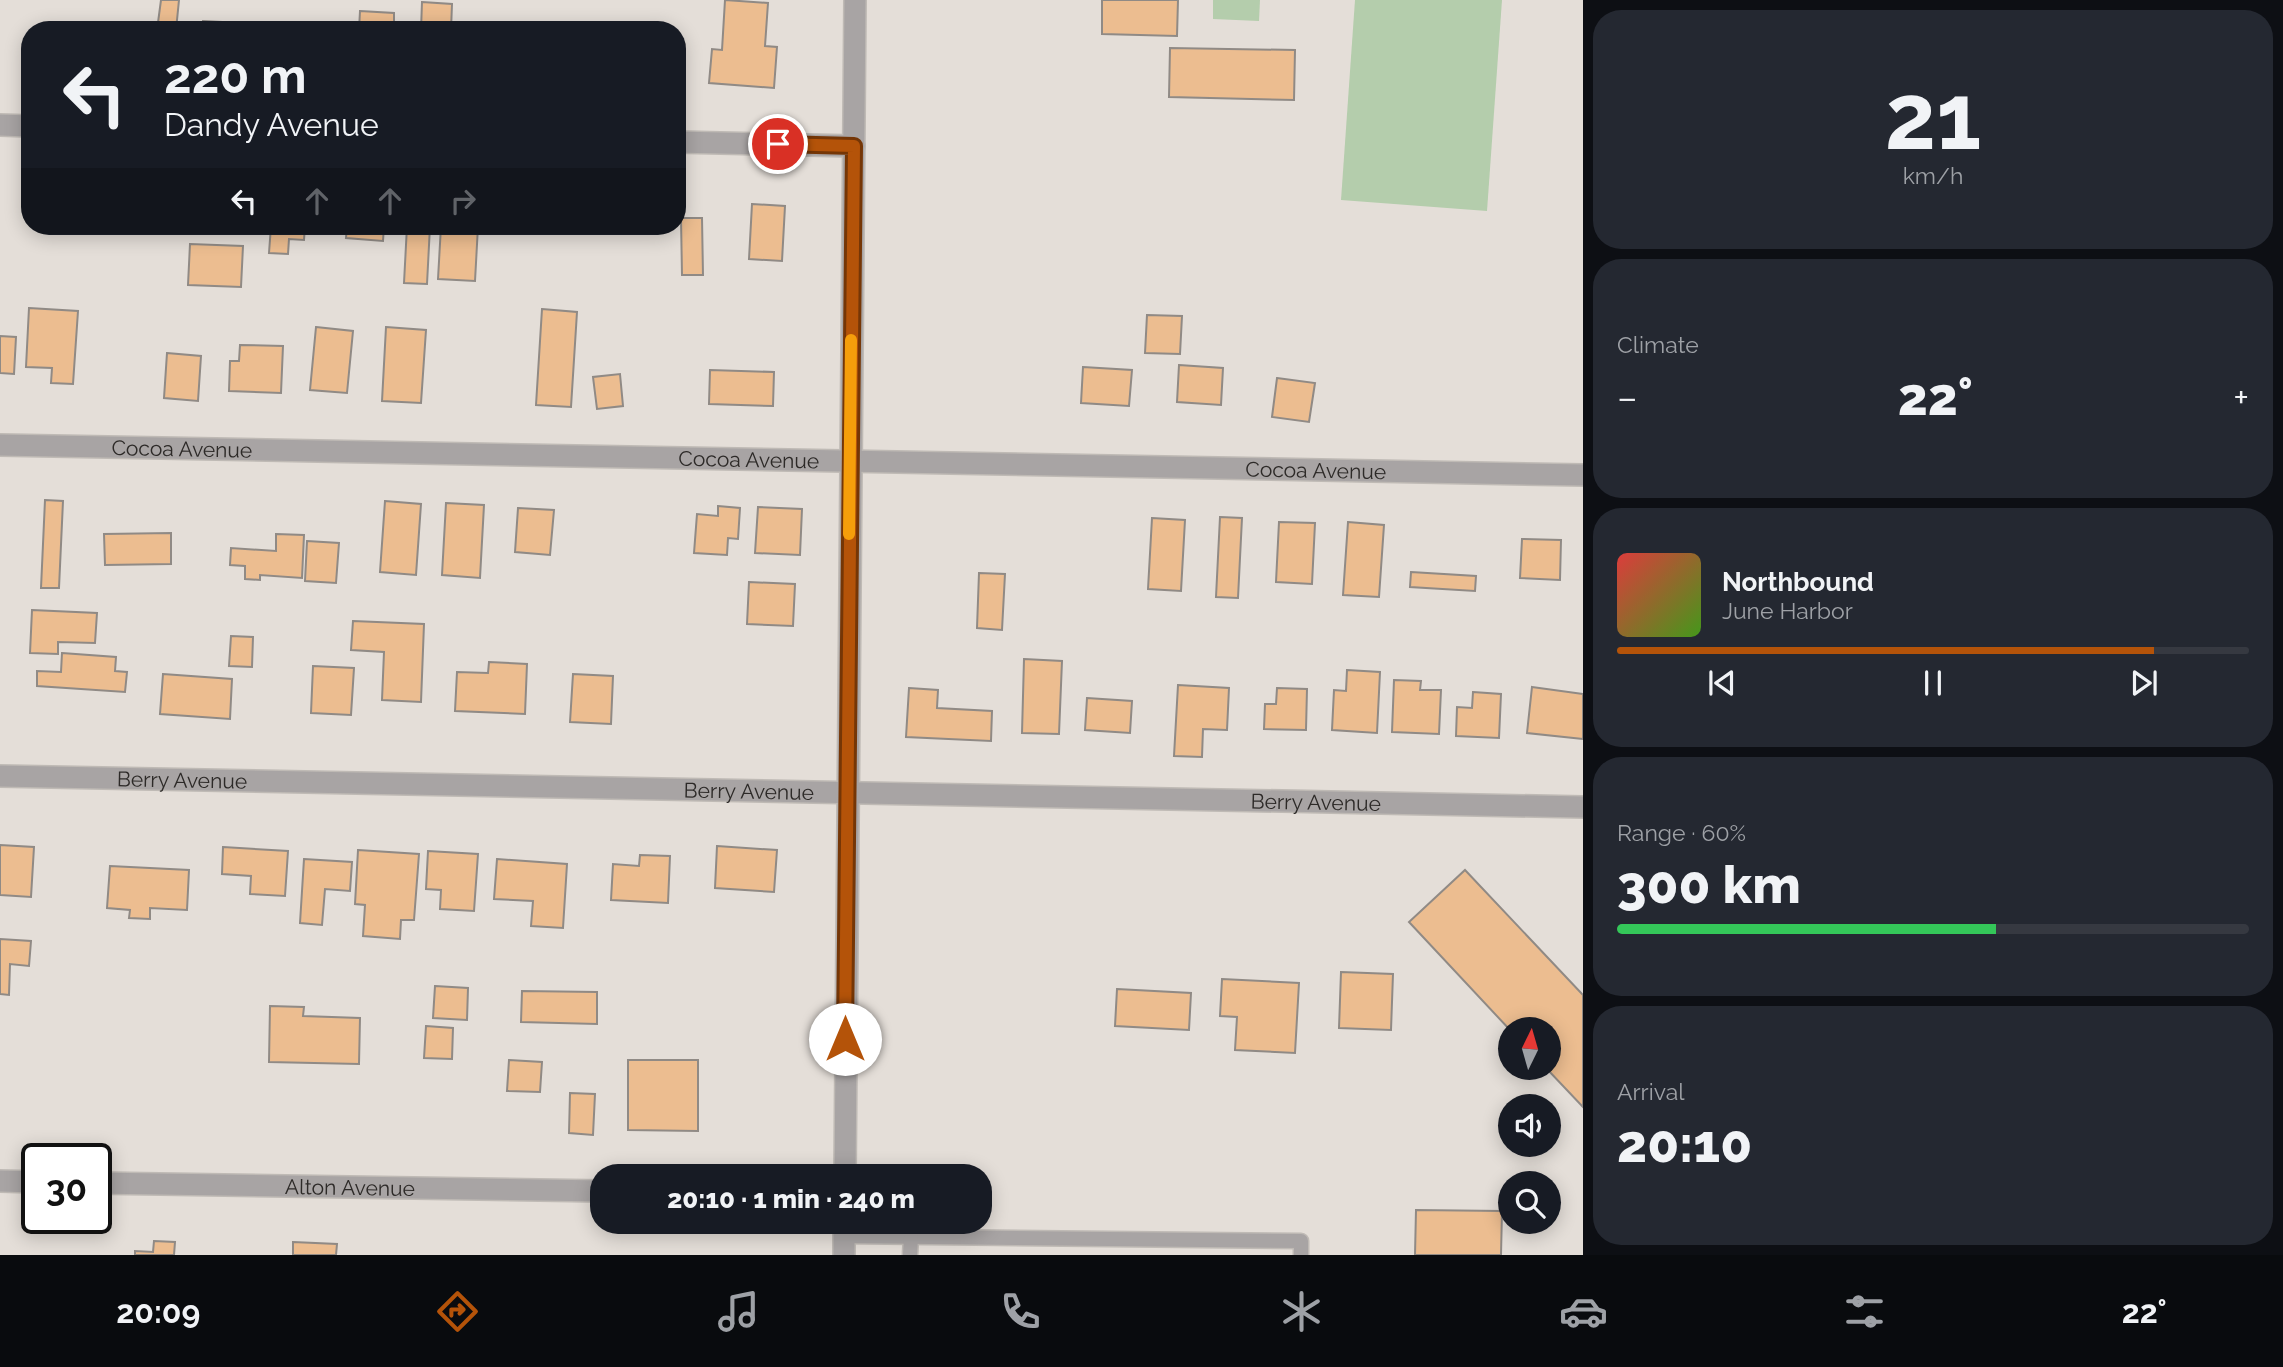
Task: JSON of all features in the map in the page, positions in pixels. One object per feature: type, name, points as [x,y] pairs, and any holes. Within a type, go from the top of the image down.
[{"type":"street","points":[[845,1164],[846,792],[855,0]]},
{"type":"street","points":[[0,125],[21,126]]},
{"type":"street","points":[[686,142],[854,146]]},
{"type":"street","name":"Cocoa Avenue","points":[[0,445],[1583,475]]},
{"type":"street","name":"Berry Avenue","points":[[0,776],[1583,807]]},
{"type":"street","points":[[0,1181],[21,1182]]},
{"type":"street","name":"Alton Avenue","points":[[112,1183],[590,1191]]},
{"type":"lane","points":[[844,1237],[1301,1241],[1301,1255]]},
{"type":"lane","points":[[910,1255],[911,1237]]},
{"type":"green space","points":[[1213,0],[1260,0],[1259,21],[1213,19]]},
{"type":"green space","points":[[1355,0],[1502,0],[1487,211],[1341,200]]},
{"type":"building","points":[[161,0],[179,0],[177,21],[158,21]]},
{"type":"building","points":[[725,0],[768,3],[765,46],[777,47],[774,88],[709,83],[712,49],[722,50]]},
{"type":"building","points":[[1102,0],[1178,0],[1177,36],[1102,34]]},
{"type":"building","points":[[422,2],[452,4],[451,21],[421,21]]},
{"type":"building","points":[[360,11],[394,13],[394,21],[359,21]]},
{"type":"building","points":[[1170,48],[1295,50],[1294,100],[1169,97]]},
{"type":"building","points":[[752,204],[785,206],[782,261],[749,259]]},
{"type":"building","points":[[686,218],[702,218],[703,275],[682,275],[681,235],[686,235]]},
{"type":"building","points":[[270,235],[304,235],[304,240],[289,239],[288,254],[269,253]]},
{"type":"building","points":[[346,235],[383,235],[383,241],[346,238]]},
{"type":"building","points":[[407,235],[430,235],[427,284],[404,283]]},
{"type":"building","points":[[440,235],[478,235],[475,281],[438,279]]},
{"type":"building","points":[[190,244],[243,246],[241,287],[188,285]]},
{"type":"building","points":[[29,308],[78,311],[73,384],[51,383],[52,368],[26,367]]},
{"type":"building","points":[[542,309],[577,312],[571,407],[536,405]]},
{"type":"building","points":[[1147,315],[1182,316],[1180,354],[1145,353]]},
{"type":"building","points":[[316,327],[353,331],[347,393],[310,390]]},
{"type":"building","points":[[386,327],[426,330],[421,403],[382,401]]},
{"type":"building","points":[[0,336],[16,337],[14,374],[0,373]]},
{"type":"building","points":[[240,345],[283,346],[281,393],[229,391],[230,361],[239,361]]},
{"type":"building","points":[[167,353],[201,356],[198,401],[164,398]]},
{"type":"building","points":[[1179,365],[1223,368],[1221,405],[1177,402]]},
{"type":"building","points":[[1083,367],[1132,370],[1129,406],[1081,403]]},
{"type":"building","points":[[710,370],[774,372],[773,406],[709,404]]},
{"type":"building","points":[[620,374],[623,406],[597,409],[593,377]]},
{"type":"building","points":[[1277,378],[1315,383],[1309,422],[1272,417]]},
{"type":"building","points":[[45,500],[63,501],[59,588],[41,588]]},
{"type":"building","points":[[385,501],[421,504],[416,575],[380,572]]},
{"type":"building","points":[[446,503],[484,505],[480,578],[442,575]]},
{"type":"building","points":[[718,506],[740,508],[738,539],[728,538],[727,555],[694,553],[697,514],[718,516]]},
{"type":"building","points":[[758,507],[802,509],[800,555],[755,553]]},
{"type":"building","points":[[518,508],[554,510],[550,555],[515,552]]},
{"type":"building","points":[[1220,517],[1242,518],[1238,598],[1216,597]]},
{"type":"building","points":[[1152,518],[1185,520],[1181,591],[1148,589]]},
{"type":"building","points":[[1279,522],[1315,523],[1312,584],[1276,582]]},
{"type":"building","points":[[1348,522],[1384,525],[1379,597],[1343,595]]},
{"type":"building","points":[[171,533],[171,564],[105,565],[104,534]]},
{"type":"building","points":[[276,534],[304,535],[302,578],[260,575],[260,580],[245,579],[245,566],[230,565],[231,548],[276,551]]},
{"type":"building","points":[[1522,539],[1561,540],[1560,580],[1520,578]]},
{"type":"building","points":[[307,541],[339,543],[336,583],[305,581]]},
{"type":"building","points":[[1411,572],[1476,576],[1475,591],[1410,587]]},
{"type":"building","points":[[979,573],[1005,574],[1002,630],[977,628]]},
{"type":"building","points":[[749,582],[795,584],[793,626],[747,624]]},
{"type":"building","points":[[32,610],[97,613],[95,643],[58,642],[58,654],[30,653]]},
{"type":"building","points":[[353,621],[424,624],[421,702],[382,700],[384,652],[351,650]]},
{"type":"building","points":[[231,636],[253,637],[252,667],[229,666]]},
{"type":"building","points":[[62,653],[116,657],[115,671],[127,672],[125,692],[37,686],[37,671],[61,672]]},
{"type":"building","points":[[1024,659],[1062,661],[1059,734],[1022,733]]},
{"type":"building","points":[[489,662],[527,664],[525,714],[455,711],[457,672],[488,673]]},
{"type":"building","points":[[313,666],[354,668],[351,715],[311,713]]},
{"type":"building","points":[[1347,670],[1380,672],[1377,733],[1332,730],[1334,690],[1346,691]]},
{"type":"building","points":[[163,674],[232,679],[230,719],[160,714]]},
{"type":"building","points":[[573,674],[613,676],[611,724],[570,722]]},
{"type":"building","points":[[1394,680],[1421,681],[1420,690],[1441,690],[1439,734],[1392,732]]},
{"type":"building","points":[[1178,685],[1229,688],[1227,730],[1203,729],[1202,757],[1174,756]]},
{"type":"building","points":[[1532,687],[1583,694],[1583,739],[1527,733]]},
{"type":"building","points":[[909,688],[938,690],[937,708],[992,711],[991,741],[906,737]]},
{"type":"building","points":[[1277,688],[1307,689],[1306,730],[1264,729],[1265,704],[1276,704]]},
{"type":"building","points":[[1473,692],[1501,694],[1499,738],[1456,736],[1457,707],[1472,708]]},
{"type":"building","points":[[1087,698],[1132,701],[1130,733],[1085,730]]},
{"type":"building","points":[[0,845],[34,847],[31,897],[0,895]]},
{"type":"building","points":[[717,846],[777,850],[774,892],[715,888]]},
{"type":"building","points":[[223,847],[288,851],[285,896],[250,894],[251,876],[222,874]]},
{"type":"building","points":[[358,850],[419,854],[414,920],[401,920],[400,939],[363,936],[365,905],[355,904]]},
{"type":"building","points":[[428,851],[478,854],[474,911],[440,909],[441,890],[426,889]]},
{"type":"building","points":[[640,855],[670,856],[668,903],[611,900],[613,864],[639,866]]},
{"type":"building","points":[[304,859],[352,862],[350,891],[325,889],[322,925],[300,923]]},
{"type":"building","points":[[497,859],[567,864],[563,928],[531,926],[533,901],[494,899]]},
{"type":"building","points":[[110,866],[189,870],[187,910],[150,908],[150,919],[129,918],[130,910],[107,908]]},
{"type":"building","points":[[1465,870],[1583,995],[1583,1107],[1557,1080],[1561,1080],[1561,1017],[1498,1017],[1409,922]]},
{"type":"building","points":[[0,939],[31,941],[29,966],[10,964],[9,995],[0,994]]},
{"type":"building","points":[[1341,972],[1393,974],[1391,1030],[1339,1028]]},
{"type":"building","points":[[1222,979],[1299,983],[1295,1053],[1235,1050],[1237,1017],[1220,1016]]},
{"type":"building","points":[[435,986],[468,988],[467,1020],[433,1018]]},
{"type":"building","points":[[1117,989],[1191,993],[1189,1030],[1115,1026]]},
{"type":"building","points":[[522,991],[597,992],[597,1024],[521,1022]]},
{"type":"building","points":[[270,1006],[304,1007],[303,1016],[360,1018],[359,1064],[269,1062]]},
{"type":"building","points":[[426,1026],[453,1028],[452,1059],[424,1058]]},
{"type":"building","points":[[509,1060],[542,1062],[540,1092],[507,1091]]},
{"type":"building","points":[[628,1060],[698,1060],[698,1131],[628,1130]]},
{"type":"building","points":[[570,1093],[595,1094],[593,1135],[569,1133]]},
{"type":"building","points":[[1416,1210],[1498,1211],[1501,1255],[1415,1255]]},
{"type":"building","points":[[154,1241],[175,1242],[174,1255],[135,1255],[135,1251],[153,1252]]},
{"type":"building","points":[[293,1242],[337,1244],[336,1255],[293,1255]]},
{"type":"slow traffic","points":[[849,534],[851,340]]},
{"type":"route","points":[[778,144],[854,146],[845,1039]]}]
